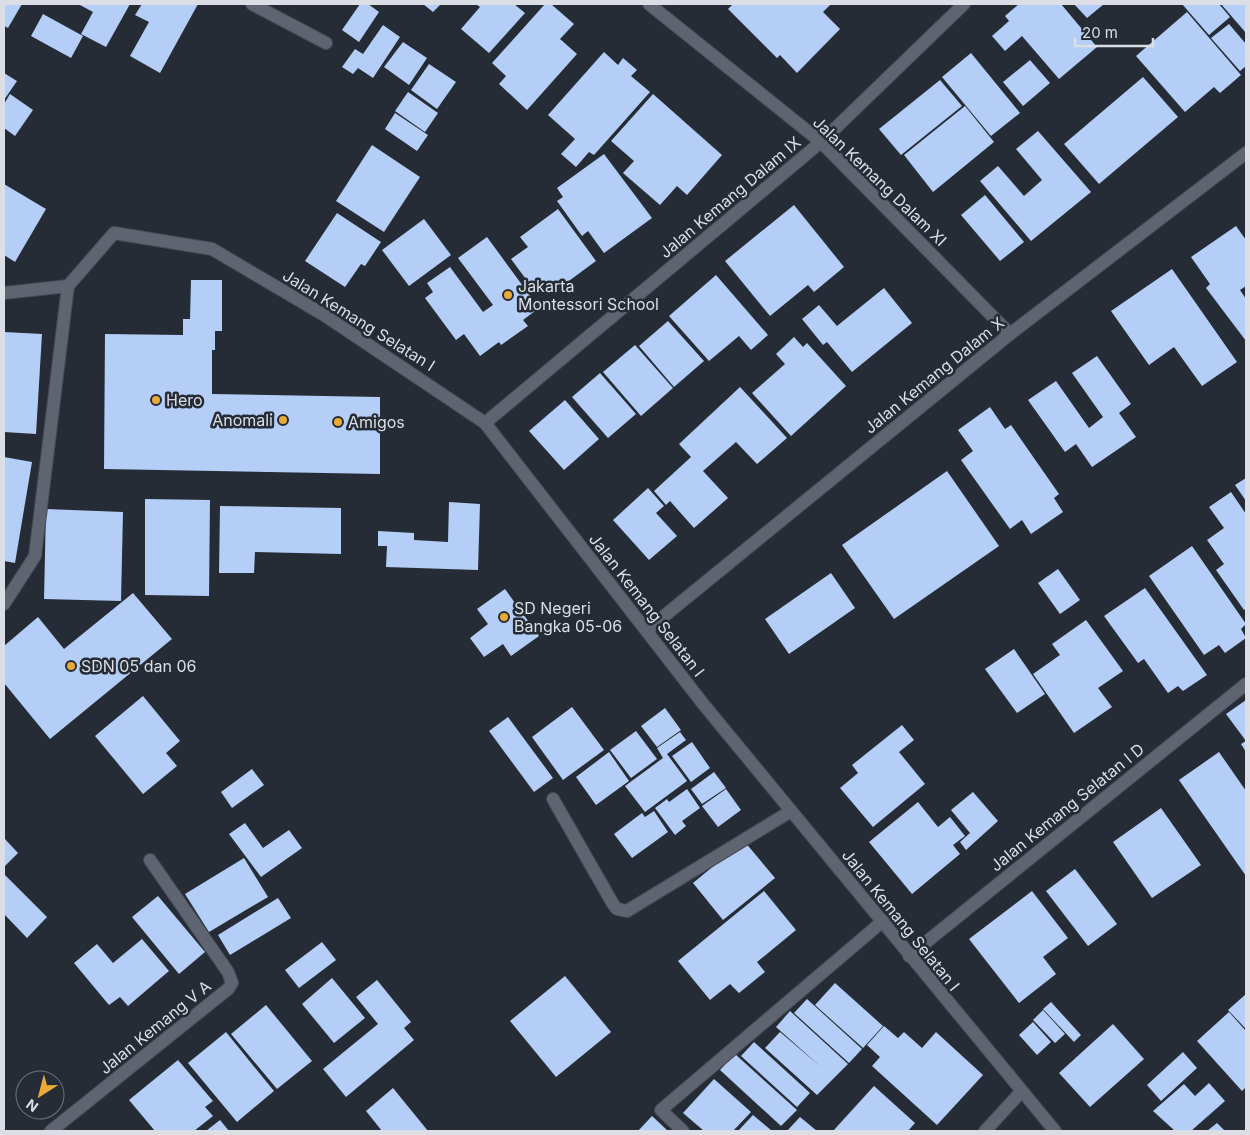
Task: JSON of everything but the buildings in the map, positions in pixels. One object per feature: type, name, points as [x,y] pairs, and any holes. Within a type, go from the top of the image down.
[{"type":"street","points":[[252,4],[326,43]]},
{"type":"street","name":"Jalan Kemang Dalam XI","points":[[649,4],[821,142],[1010,334]]},
{"type":"street","name":"Jalan Kemang Dalam IX","points":[[484,423],[821,142],[964,4]]},
{"type":"street","name":"Jalan Kemang Dalam X","points":[[647,630],[1010,334],[1246,153]]},
{"type":"street","name":"Jalan Kemang Selatan I","points":[[68,286],[114,233],[212,249],[324,315],[484,423],[704,705],[1055,1131]]},
{"type":"street","points":[[4,293],[68,286],[35,556],[4,604]]},
{"type":"street","name":"Jalan Kemang Selatan I D","points":[[909,956],[1246,684]]},
{"type":"street","points":[[552,799],[613,904],[618,909],[627,911],[791,811]]},
{"type":"street","name":"Jalan Kemang V A","points":[[51,1131],[228,989],[232,983],[228,972],[150,860]]},
{"type":"street","points":[[683,1131],[661,1110],[883,921]]},
{"type":"street","points":[[985,1131],[1021,1092]]},
{"type":"place","name":"Jakarta Montessori School","points":[[508,295]]},
{"type":"place","name":"Hero","points":[[156,400]]},
{"type":"place","name":"Anomali","points":[[283,420]]},
{"type":"place","name":"Amigos","points":[[338,422]]},
{"type":"place","name":"SD Negeri Bangka 05-06","points":[[504,617]]},
{"type":"place","name":"SDN 05 dan 06","points":[[71,666]]}]
